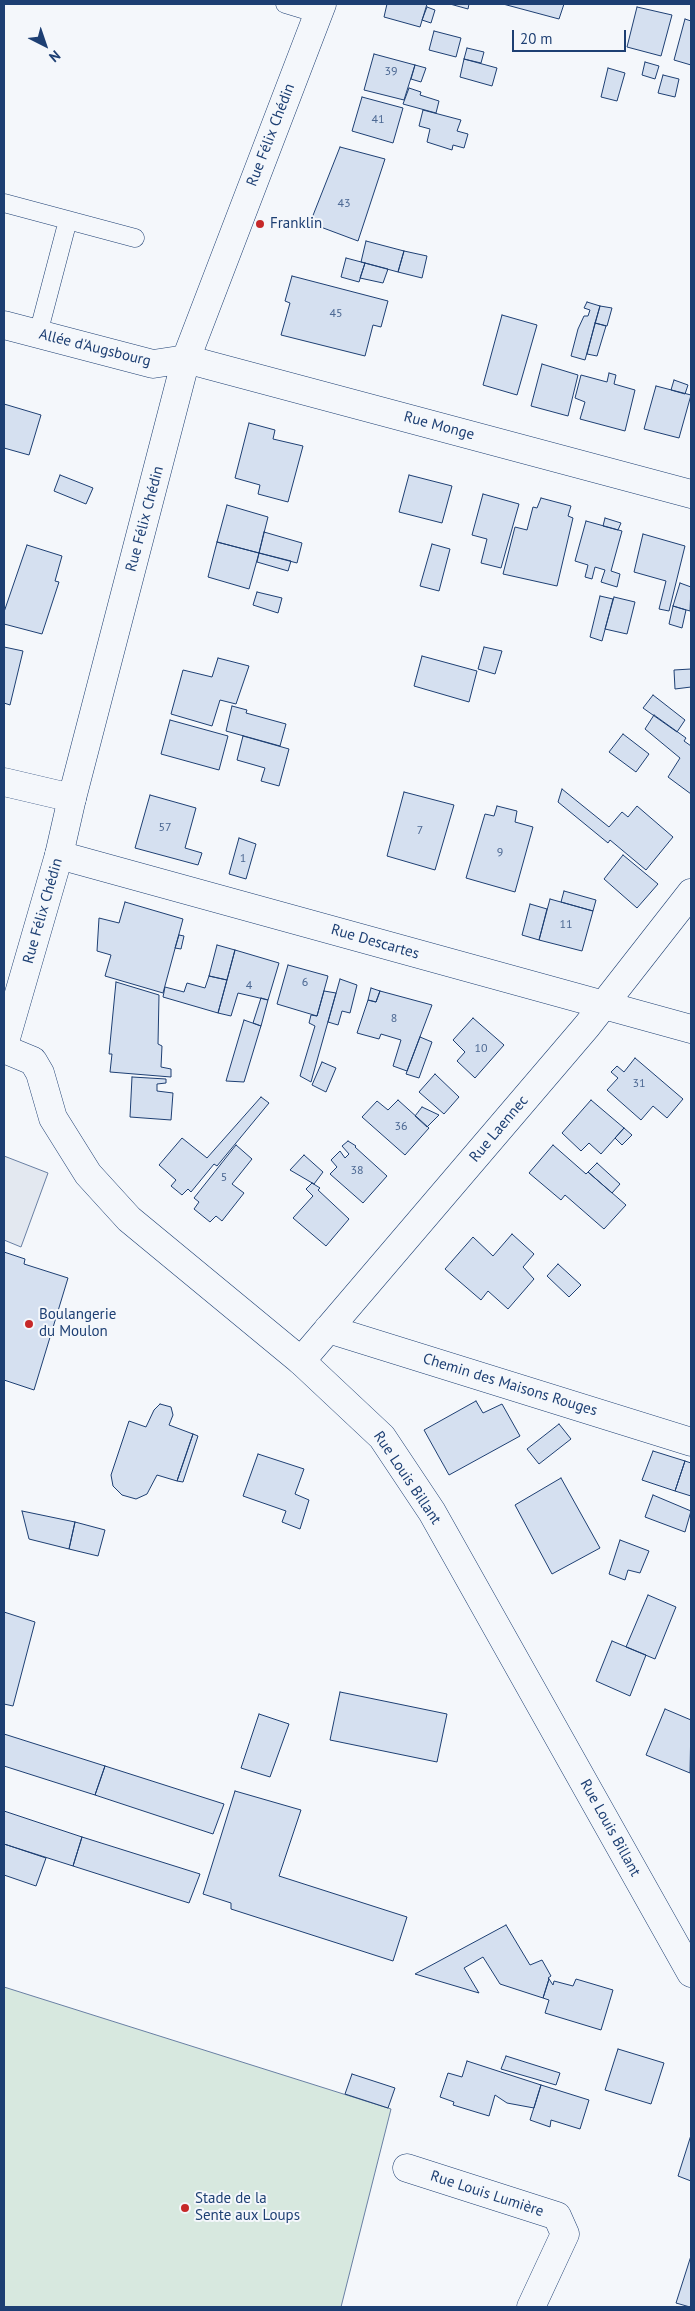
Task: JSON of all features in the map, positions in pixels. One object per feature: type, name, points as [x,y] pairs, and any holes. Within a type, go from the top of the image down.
[{"type":"street","name":"Rue Félix Chédin","points":[[4,1047],[59,855],[72,798],[186,359],[320,9]]},
{"type":"street","name":"Allée d'Augsbourg","points":[[4,325],[153,364],[186,359]]},
{"type":"street","name":"Rue Monge","points":[[186,359],[691,494]]},
{"type":"street","points":[[4,782],[72,798]]},
{"type":"street","name":"Rue Descartes","points":[[59,855],[691,1029]]},
{"type":"street","name":"Rue Laennec","points":[[301,1361],[604,1005],[691,893]]},
{"type":"street","name":"Rue Louis Billant","points":[[4,1047],[33,1061],[40,1073],[53,1118],[88,1174],[130,1219],[301,1361],[382,1437],[432,1512],[691,1973]]},
{"type":"street","name":"Chemin des Maisons Rouges","points":[[328,1330],[691,1442]]},
{"type":"street","name":"Rue Louis Lumière","points":[[407,2168],[557,2216],[565,2234],[531,2307]]},
{"type":"lane","points":[[286,4],[320,9]]},
{"type":"lane","points":[[4,203],[135,238]]},
{"type":"lane","points":[[38,334],[68,220]]},
{"type":"shaded area","points":[[4,1156],[48,1173],[21,1247],[4,1240]]},
{"type":"shaded area","name":"Stade de la Sente aux Loups","points":[[4,1987],[391,2109],[341,2307],[4,2307]]},
{"type":"building","points":[[387,4],[427,4],[420,27],[384,17]]},
{"type":"building","points":[[450,4],[469,4],[468,9]]},
{"type":"building","points":[[503,4],[564,4],[559,19]]},
{"type":"building","points":[[427,7],[435,10],[431,23],[422,20]]},
{"type":"building","points":[[637,7],[672,15],[661,56],[627,47]]},
{"type":"building","points":[[685,19],[691,21],[691,65],[674,60]]},
{"type":"building","points":[[434,31],[461,38],[456,57],[429,50]]},
{"type":"building","points":[[467,48],[484,52],[481,63],[464,59]]},
{"type":"building","points":[[374,54],[415,65],[404,100],[364,90]]},
{"type":"building","points":[[464,59],[497,68],[492,86],[460,77]]},
{"type":"building","points":[[645,62],[659,66],[655,79],[642,75]]},
{"type":"building","points":[[415,65],[426,68],[421,82],[411,79]]},
{"type":"building","points":[[608,68],[625,73],[617,101],[601,97]]},
{"type":"building","points":[[663,75],[679,79],[675,97],[658,93]]},
{"type":"building","points":[[409,88],[421,92],[420,95],[439,101],[436,113],[403,104]]},
{"type":"building","points":[[362,97],[403,108],[393,143],[352,131]]},
{"type":"building","points":[[423,110],[461,120],[457,131],[468,134],[464,148],[453,145],[452,150],[427,142],[430,129],[419,126]]},
{"type":"building","points":[[340,147],[385,159],[358,241],[310,223]]},
{"type":"building","points":[[366,241],[404,251],[398,272],[361,262]]},
{"type":"building","points":[[404,251],[427,256],[422,278],[398,272]]},
{"type":"building","points":[[346,258],[365,263],[359,282],[341,277]]},
{"type":"building","points":[[365,263],[388,269],[383,283],[360,278]]},
{"type":"building","points":[[292,276],[388,301],[381,327],[373,325],[365,356],[281,335],[290,303],[285,301]]},
{"type":"building","points":[[587,302],[600,306],[585,360],[571,356],[578,329],[584,316],[588,316],[590,310],[584,308]]},
{"type":"building","points":[[600,306],[612,308],[607,326],[595,323]]},
{"type":"building","points":[[502,315],[537,325],[517,395],[483,385]]},
{"type":"building","points":[[595,323],[606,326],[597,356],[587,354]]},
{"type":"building","points":[[542,364],[578,375],[568,416],[531,406]]},
{"type":"building","points":[[609,373],[616,375],[614,384],[635,390],[625,431],[580,419],[585,402],[575,398],[581,375],[607,382]]},
{"type":"building","points":[[674,380],[688,385],[685,394],[671,390]]},
{"type":"building","points":[[656,386],[691,395],[679,438],[644,429]]},
{"type":"building","points":[[4,404],[41,415],[29,455],[4,448]]},
{"type":"building","points":[[249,423],[275,430],[273,439],[303,446],[288,502],[258,494],[260,485],[235,478]]},
{"type":"building","points":[[60,475],[93,488],[86,504],[54,491]]},
{"type":"building","points":[[409,475],[452,486],[442,523],[399,512]]},
{"type":"building","points":[[483,494],[519,504],[501,568],[481,563],[487,539],[472,535]]},
{"type":"building","points":[[541,498],[571,506],[568,516],[573,518],[557,586],[503,574],[515,527],[527,530],[533,507],[537,508]]},
{"type":"building","points":[[227,505],[268,517],[259,553],[217,542]]},
{"type":"building","points":[[605,518],[621,523],[618,530],[603,526]]},
{"type":"building","points":[[586,521],[622,531],[611,571],[620,574],[617,587],[601,582],[605,570],[595,567],[592,579],[585,577],[588,565],[575,561]]},
{"type":"building","points":[[264,532],[302,543],[297,563],[259,553]]},
{"type":"building","points":[[643,534],[685,546],[669,611],[659,609],[666,581],[634,572]]},
{"type":"building","points":[[217,542],[259,553],[249,589],[208,577]]},
{"type":"building","points":[[432,544],[450,549],[439,591],[420,586]]},
{"type":"building","points":[[27,545],[62,556],[55,581],[59,582],[42,634],[4,624],[4,612]]},
{"type":"building","points":[[259,553],[291,561],[288,571],[257,562]]},
{"type":"building","points":[[680,583],[691,587],[690,611],[673,606]]},
{"type":"building","points":[[257,592],[282,598],[278,613],[253,605]]},
{"type":"building","points":[[600,596],[613,599],[602,641],[590,637]]},
{"type":"building","points":[[614,597],[635,602],[627,634],[605,629]]},
{"type":"building","points":[[673,606],[686,610],[682,628],[669,624]]},
{"type":"building","points":[[4,647],[23,651],[10,705],[4,703]]},
{"type":"building","points":[[484,647],[502,651],[495,674],[478,669]]},
{"type":"building","points":[[422,656],[477,671],[469,702],[414,686]]},
{"type":"building","points":[[218,658],[249,666],[236,704],[220,700],[212,726],[171,714],[183,670],[212,677]]},
{"type":"building","points":[[691,669],[691,687],[675,689],[674,670]]},
{"type":"building","points":[[653,695],[685,720],[677,732],[643,708]]},
{"type":"building","points":[[232,706],[247,710],[246,713],[286,724],[280,746],[226,731]]},
{"type":"building","points":[[654,715],[686,738],[684,741],[691,746],[691,794],[668,777],[680,758],[645,729]]},
{"type":"building","points":[[170,720],[228,736],[219,770],[161,754]]},
{"type":"building","points":[[623,734],[649,754],[636,772],[609,752]]},
{"type":"building","points":[[243,736],[289,749],[279,786],[261,781],[265,768],[237,760]]},
{"type":"building","points":[[562,789],[609,827],[622,812],[628,817],[637,806],[673,837],[646,870],[610,840],[608,843],[558,802]]},
{"type":"building","points":[[404,792],[454,805],[435,870],[387,856]]},
{"type":"building","points":[[150,795],[196,808],[185,848],[202,853],[198,865],[135,848]]},
{"type":"building","points":[[497,806],[517,811],[515,822],[533,827],[515,892],[466,878],[485,814],[494,816]]},
{"type":"building","points":[[239,838],[256,844],[246,879],[229,874]]},
{"type":"building","points":[[623,855],[658,884],[637,908],[604,879]]},
{"type":"building","points":[[564,891],[596,900],[593,911],[561,902]]},
{"type":"building","points":[[550,899],[593,911],[582,951],[539,940]]},
{"type":"building","points":[[125,902],[183,919],[163,993],[105,976],[111,955],[97,951],[99,918],[119,923]]},
{"type":"building","points":[[530,904],[547,909],[539,940],[522,935]]},
{"type":"building","points":[[179,935],[184,936],[181,949],[175,948]]},
{"type":"building","points":[[217,945],[235,950],[227,980],[209,976]]},
{"type":"building","points":[[235,950],[279,963],[268,1000],[238,993],[231,1016],[218,1013]]},
{"type":"building","points":[[288,965],[328,976],[317,1016],[277,1004]]},
{"type":"building","points":[[209,976],[227,980],[218,1013],[163,997],[165,987],[184,992],[187,983],[205,988]]},
{"type":"building","points":[[340,979],[357,985],[350,1013],[342,1011],[338,1025],[328,1022]]},
{"type":"building","points":[[116,982],[159,995],[158,1044],[162,1046],[161,1067],[171,1069],[171,1077],[110,1072],[112,1054],[109,1054]]},
{"type":"building","points":[[371,988],[380,991],[376,1002],[368,1000]]},
{"type":"building","points":[[324,991],[336,993],[311,1082],[300,1076],[315,1026],[309,1023],[311,1015],[317,1016]]},
{"type":"building","points":[[380,991],[432,1005],[407,1071],[393,1066],[401,1040],[381,1034],[379,1039],[357,1033],[368,1000],[376,1002]]},
{"type":"building","points":[[261,998],[268,1000],[261,1026],[253,1023]]},
{"type":"building","points":[[473,1018],[504,1045],[475,1078],[457,1061],[465,1052],[453,1040]]},
{"type":"building","points":[[244,1020],[261,1026],[244,1082],[226,1081]]},
{"type":"building","points":[[420,1037],[432,1042],[419,1078],[406,1074]]},
{"type":"building","points":[[635,1058],[683,1099],[667,1118],[653,1106],[641,1120],[607,1090],[618,1078],[611,1072],[617,1066],[624,1072]]},
{"type":"building","points":[[322,1062],[336,1068],[326,1092],[312,1085]]},
{"type":"building","points":[[435,1074],[459,1097],[444,1114],[419,1092]]},
{"type":"building","points":[[132,1077],[166,1079],[166,1083],[157,1084],[157,1091],[173,1093],[171,1120],[130,1117]]},
{"type":"building","points":[[261,1097],[269,1103],[217,1166],[214,1164],[191,1192],[188,1189],[182,1195],[171,1186],[176,1180],[159,1165],[182,1138],[207,1158]]},
{"type":"building","points":[[398,1100],[429,1128],[405,1155],[362,1117],[377,1101],[388,1110]]},
{"type":"building","points":[[591,1100],[624,1128],[601,1154],[589,1143],[581,1151],[562,1133]]},
{"type":"building","points":[[422,1107],[439,1115],[427,1127],[415,1116]]},
{"type":"building","points":[[624,1128],[632,1135],[622,1145],[615,1138]]},
{"type":"building","points":[[348,1141],[356,1146],[387,1176],[363,1203],[330,1174],[337,1167],[331,1160],[340,1151],[345,1158],[349,1154],[342,1146]]},
{"type":"building","points":[[236,1145],[252,1159],[232,1184],[244,1193],[222,1221],[216,1216],[210,1222],[194,1209],[199,1202],[194,1198]]},
{"type":"building","points":[[553,1145],[626,1205],[604,1229],[565,1195],[561,1200],[529,1173]]},
{"type":"building","points":[[304,1155],[323,1172],[314,1184],[290,1170]]},
{"type":"building","points":[[597,1163],[620,1184],[612,1193],[588,1172]]},
{"type":"building","points":[[312,1183],[320,1188],[318,1190],[349,1219],[326,1246],[293,1218],[313,1196],[306,1189]]},
{"type":"building","points":[[512,1234],[534,1254],[523,1267],[534,1279],[508,1309],[488,1291],[481,1300],[445,1269],[473,1237],[493,1256]]},
{"type":"building","name":"Boulangerie du Moulon","points":[[4,1252],[25,1259],[24,1264],[68,1278],[34,1390],[4,1380]]},
{"type":"building","points":[[558,1264],[581,1285],[569,1297],[547,1276]]},
{"type":"building","points":[[476,1401],[483,1413],[502,1404],[520,1436],[449,1475],[424,1430]]},
{"type":"building","points":[[160,1404],[171,1407],[173,1415],[169,1425],[193,1434],[177,1481],[157,1475],[147,1494],[136,1499],[122,1495],[113,1486],[111,1475],[129,1421],[146,1427],[154,1410]]},
{"type":"building","points":[[559,1424],[571,1439],[539,1464],[527,1449]]},
{"type":"building","points":[[193,1434],[198,1436],[183,1482],[177,1481]]},
{"type":"building","points":[[653,1451],[685,1461],[675,1491],[642,1480]]},
{"type":"building","points":[[258,1454],[304,1469],[295,1494],[309,1500],[300,1529],[282,1522],[286,1511],[243,1496]]},
{"type":"building","points":[[685,1461],[691,1463],[691,1496],[675,1491]]},
{"type":"building","points":[[561,1478],[600,1548],[552,1574],[515,1505]]},
{"type":"building","points":[[653,1495],[691,1511],[685,1532],[645,1517]]},
{"type":"building","points":[[22,1511],[75,1522],[69,1549],[29,1539]]},
{"type":"building","points":[[75,1522],[105,1530],[98,1556],[69,1549]]},
{"type":"building","points":[[620,1540],[649,1551],[640,1573],[628,1570],[625,1580],[609,1574]]},
{"type":"building","points":[[648,1595],[676,1607],[655,1659],[626,1647]]},
{"type":"building","points":[[4,1612],[35,1622],[13,1706],[4,1704]]},
{"type":"building","points":[[612,1641],[646,1655],[630,1696],[596,1681]]},
{"type":"building","points":[[340,1692],[447,1714],[437,1762],[330,1740]]},
{"type":"building","points":[[665,1709],[691,1720],[690,1773],[646,1755]]},
{"type":"building","points":[[259,1714],[289,1724],[270,1777],[241,1768]]},
{"type":"building","points":[[4,1734],[105,1766],[95,1795],[4,1766]]},
{"type":"building","points":[[105,1766],[224,1804],[213,1834],[95,1795]]},
{"type":"building","points":[[235,1791],[301,1810],[279,1876],[407,1917],[393,1961],[231,1909],[231,1903],[203,1894]]},
{"type":"building","points":[[4,1811],[82,1837],[73,1866],[4,1844]]},
{"type":"building","points":[[82,1837],[200,1874],[189,1903],[73,1866]]},
{"type":"building","points":[[4,1844],[46,1858],[36,1886],[4,1875]]},
{"type":"building","points":[[506,1925],[530,1965],[542,1960],[551,1976],[548,1978],[543,1998],[500,1984],[483,1957],[464,1968],[479,1993],[415,1974]]},
{"type":"building","points":[[549,1979],[553,1985],[554,1981],[573,1986],[576,1979],[613,1990],[601,2030],[545,2013],[549,2000],[543,1998]]},
{"type":"building","points":[[618,2049],[664,2063],[651,2104],[605,2090]]},
{"type":"building","points":[[506,2056],[560,2073],[556,2085],[501,2069]]},
{"type":"building","points":[[467,2061],[541,2085],[534,2108],[507,2103],[495,2095],[489,2116],[453,2105],[454,2102],[440,2097],[448,2073],[462,2077]]},
{"type":"building","points":[[352,2074],[395,2088],[388,2108],[345,2094]]},
{"type":"building","points":[[541,2085],[589,2100],[580,2129],[551,2120],[550,2127],[530,2120]]},
{"type":"building","points":[[691,2135],[691,2181],[678,2176]]},
{"type":"building","points":[[691,2256],[691,2307],[690,2307],[676,2303]]},
{"type":"place","name":"Franklin","points":[[260,224]]},
{"type":"place","name":"Boulangerie du Moulon","points":[[29,1324]]},
{"type":"place","name":"Stade de la Sente aux Loups","points":[[185,2208]]}]
